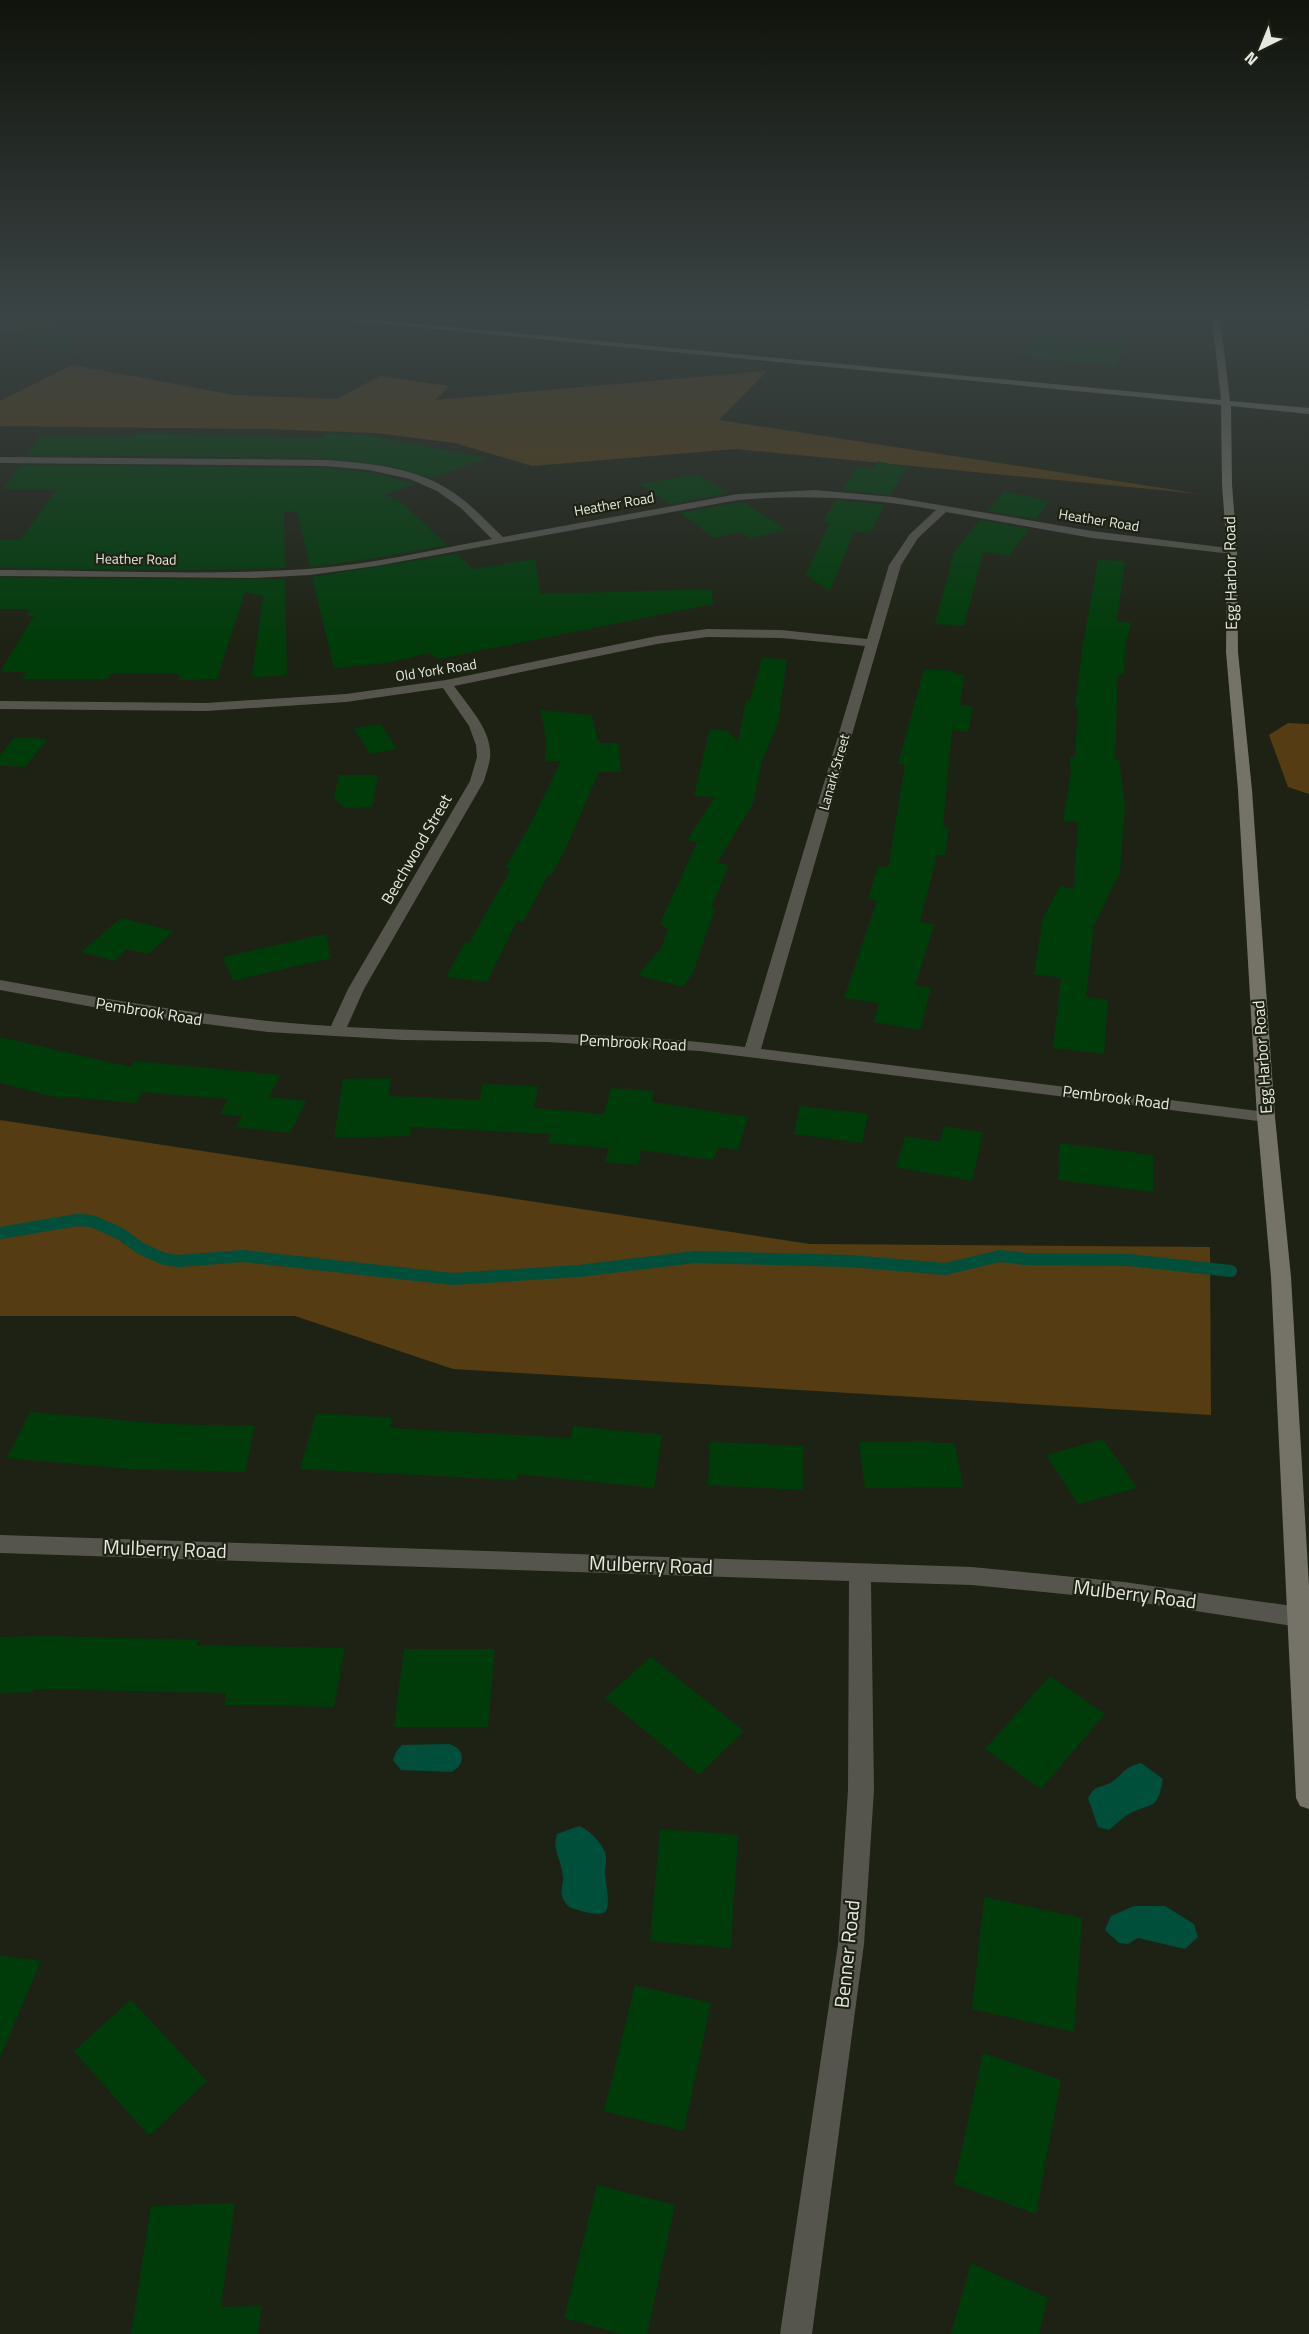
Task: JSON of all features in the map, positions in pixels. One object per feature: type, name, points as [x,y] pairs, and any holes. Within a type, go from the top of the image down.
[{"type":"main road","name":"Egg Harbor Road","points":[[1226,426],[1227,486],[1232,551],[1232,652],[1245,790],[1266,1117],[1281,1277],[1309,1798]]},
{"type":"street","points":[[0,460],[325,463],[375,468],[405,475],[441,489],[500,540]]},
{"type":"street","name":"Heather Road","points":[[0,573],[282,574],[376,563],[766,493],[828,493],[943,509],[1113,539],[1232,551]]},
{"type":"street","name":"Lanark Street","points":[[752,1051],[900,555],[914,536],[943,509]]},
{"type":"street","name":"Old York Road","points":[[0,705],[168,708],[244,706],[346,698],[446,684],[657,640],[731,631],[872,643]]},
{"type":"street","name":"Beechwood Street","points":[[337,1030],[356,989],[477,781],[482,766],[484,753],[482,741],[446,684]]},
{"type":"street","name":"Pembrook Road","points":[[0,985],[195,1019],[268,1027],[403,1035],[548,1037],[752,1051],[1266,1117]]},
{"type":"street","name":"Mulberry Road","points":[[0,1544],[972,1576],[1187,1599],[1299,1617]]},
{"type":"street","name":"Benner Road","points":[[796,2334],[851,1944],[861,1790],[860,1572]]},
{"type":"shaded area","points":[[0,426],[758,426],[1201,494],[736,449],[532,466],[455,443],[376,433],[267,429]]},
{"type":"shaded area","points":[[1288,723],[1309,724],[1309,794],[1288,787],[1269,735]]},
{"type":"shaded area","points":[[0,1120],[810,1244],[1210,1247],[1211,1415],[453,1369],[295,1316],[0,1316]]},
{"type":"shaded area","points":[[449,1744],[459,1750],[462,1757],[459,1765],[451,1772],[401,1770],[393,1760],[402,1745]]},
{"type":"shaded area","points":[[1141,1763],[1163,1779],[1159,1797],[1153,1804],[1129,1814],[1109,1830],[1098,1827],[1088,1798],[1096,1789],[1112,1782],[1127,1769]]},
{"type":"shaded area","points":[[579,1826],[587,1830],[601,1844],[605,1852],[608,1905],[605,1912],[598,1914],[569,1907],[562,1893],[563,1877],[556,1849],[557,1834]]},
{"type":"shaded area","points":[[1134,1906],[1165,1906],[1194,1924],[1198,1937],[1185,1949],[1138,1938],[1128,1944],[1119,1943],[1105,1930],[1111,1916]]},
{"type":"building","points":[[137,433],[323,438],[327,433],[371,436],[487,458],[431,478],[393,466],[325,458],[27,455],[40,436],[134,437]]},
{"type":"building","points":[[878,461],[906,468],[891,495],[842,490],[857,467],[874,469]]},
{"type":"building","points":[[20,465],[325,468],[369,472],[415,484],[384,495],[400,501],[447,545],[310,567],[297,511],[284,512],[285,568],[192,570],[0,568],[0,540],[20,540],[57,489],[4,489]]},
{"type":"building","points":[[698,474],[729,493],[669,504],[641,484]]},
{"type":"building","points":[[1004,491],[1050,501],[1036,519],[988,511]]},
{"type":"building","points":[[836,500],[885,505],[870,533],[854,531],[830,591],[806,575],[830,521],[822,523]]},
{"type":"building","points":[[743,502],[787,530],[750,538],[740,532],[714,538],[680,513]]},
{"type":"building","points":[[980,520],[1029,529],[1009,556],[983,552],[964,626],[935,624],[954,552]]},
{"type":"building","points":[[456,554],[473,569],[535,559],[540,594],[712,589],[713,604],[438,659],[430,653],[386,663],[334,668],[312,577]]},
{"type":"building","points":[[1098,560],[1125,561],[1117,621],[1131,623],[1126,642],[1124,675],[1118,674],[1115,760],[1119,760],[1125,806],[1120,872],[1094,926],[1086,997],[1108,1000],[1104,1054],[1053,1048],[1061,978],[1034,974],[1043,918],[1060,886],[1074,889],[1078,822],[1063,821],[1071,772],[1070,757],[1075,757],[1078,708],[1075,707],[1082,650]]},
{"type":"building","points":[[0,578],[285,579],[287,675],[252,677],[263,596],[245,592],[217,679],[178,680],[180,674],[110,674],[108,679],[22,679],[26,672],[0,672],[34,616],[27,616],[30,609],[0,609]]},
{"type":"building","points":[[762,658],[787,659],[778,723],[762,761],[753,804],[717,863],[729,865],[711,908],[715,908],[693,973],[683,987],[638,975],[661,948],[668,929],[660,924],[697,842],[687,840],[715,797],[694,796],[710,729],[727,731],[738,741],[746,701],[750,701]]},
{"type":"building","points":[[924,669],[955,671],[954,674],[964,675],[960,705],[973,707],[968,732],[952,730],[943,827],[949,828],[945,855],[937,855],[920,922],[934,925],[915,986],[931,988],[920,1030],[874,1022],[879,1003],[844,998],[877,900],[868,899],[878,866],[888,868],[905,765],[898,764]]},
{"type":"building","points":[[540,710],[592,715],[599,743],[618,743],[621,772],[599,772],[565,850],[523,922],[517,921],[487,982],[446,977],[465,942],[469,943],[511,869],[505,868],[530,825],[561,761],[545,761],[545,732]]},
{"type":"building","points":[[381,724],[397,749],[370,754],[354,728]]},
{"type":"building","points":[[15,737],[48,739],[25,767],[0,765],[0,755]]},
{"type":"building","points":[[339,775],[378,775],[372,807],[344,808],[334,798]]},
{"type":"building","points":[[121,918],[174,931],[148,954],[127,949],[114,961],[81,952]]},
{"type":"building","points":[[326,934],[331,958],[233,981],[223,957]]},
{"type":"building","points":[[0,1037],[131,1067],[134,1061],[281,1075],[269,1097],[306,1101],[290,1133],[236,1127],[242,1116],[220,1114],[228,1099],[142,1092],[136,1103],[65,1097],[63,1099],[0,1083]]},
{"type":"building","points":[[391,1078],[388,1096],[479,1100],[483,1084],[538,1086],[534,1108],[604,1114],[611,1088],[654,1091],[652,1102],[748,1117],[738,1150],[718,1147],[713,1160],[641,1150],[638,1165],[605,1162],[609,1148],[548,1143],[551,1134],[411,1127],[410,1136],[334,1138],[343,1079]]},
{"type":"building","points":[[800,1106],[868,1114],[862,1143],[794,1134]]},
{"type":"building","points":[[944,1126],[983,1133],[972,1181],[896,1167],[905,1136],[940,1142]]},
{"type":"building","points":[[1060,1143],[1153,1155],[1153,1192],[1058,1180]]},
{"type":"building","points":[[30,1412],[164,1424],[255,1426],[245,1472],[129,1469],[7,1458]]},
{"type":"building","points":[[316,1413],[392,1418],[390,1428],[571,1438],[573,1426],[662,1435],[654,1488],[518,1474],[517,1480],[300,1469]]},
{"type":"building","points":[[1103,1439],[1137,1488],[1078,1504],[1046,1455]]},
{"type":"building","points":[[933,1441],[933,1443],[955,1443],[963,1487],[865,1488],[859,1442]]},
{"type":"building","points":[[710,1442],[803,1446],[803,1490],[708,1485]]},
{"type":"building","points":[[0,1637],[199,1640],[197,1645],[345,1648],[334,1707],[224,1705],[226,1693],[34,1689],[33,1692],[0,1693]]},
{"type":"building","points":[[404,1649],[495,1649],[488,1727],[394,1727]]},
{"type":"building","points":[[651,1657],[744,1731],[699,1775],[605,1698]]},
{"type":"building","points":[[1050,1676],[1105,1714],[1041,1789],[985,1749]]},
{"type":"building","points":[[660,1829],[738,1835],[731,1948],[650,1941]]},
{"type":"building","points":[[984,1897],[1082,1918],[1074,2032],[972,2009]]},
{"type":"building","points":[[0,1955],[41,1961],[0,2058]]},
{"type":"building","points":[[635,1985],[711,2003],[684,2131],[604,2111]]},
{"type":"building","points":[[131,2000],[207,2081],[149,2136],[74,2051]]},
{"type":"building","points":[[983,2053],[1061,2080],[1036,2214],[954,2184]]},
{"type":"building","points":[[597,2185],[675,2205],[647,2334],[621,2334],[564,2318]]},
{"type":"building","points":[[235,2203],[221,2307],[262,2306],[258,2334],[131,2334],[151,2206]]},
{"type":"building","points":[[971,2263],[1048,2298],[1039,2334],[951,2334]]},
{"type":"waterway","points":[[0,1233],[77,1220],[92,1221],[121,1234],[140,1248],[164,1259],[179,1261],[243,1256],[453,1279],[579,1271],[695,1257],[850,1261],[945,1269],[1000,1256],[1026,1259],[1129,1260],[1231,1271]]}]
